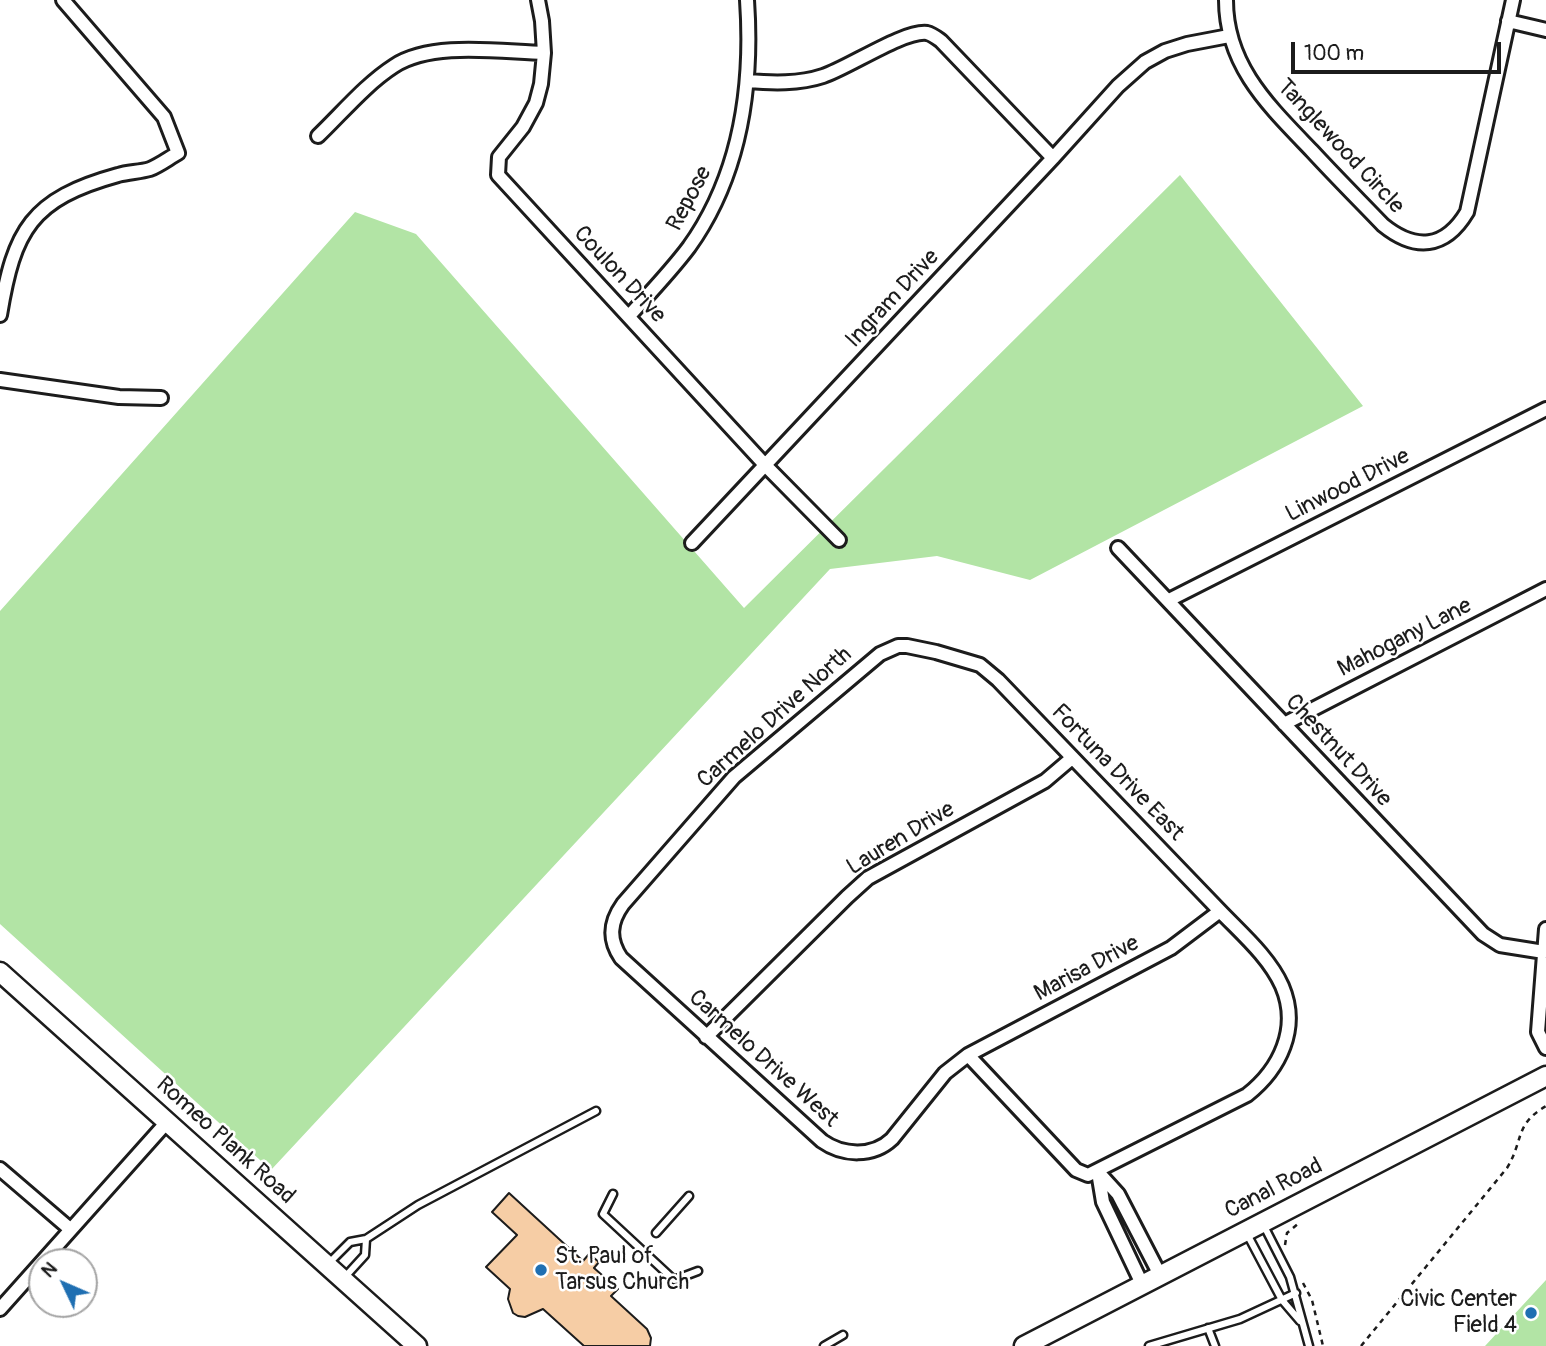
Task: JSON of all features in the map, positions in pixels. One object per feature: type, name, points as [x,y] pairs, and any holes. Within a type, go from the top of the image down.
[{"type":"street","points":[[0,315],[7,271],[19,240],[33,219],[51,203],[80,188],[118,175],[150,169],[178,153],[164,117],[63,0]]},
{"type":"street","name":"Coulon Drive","points":[[538,0],[544,53],[536,103],[523,127],[499,157],[498,175],[766,466],[839,540]]},
{"type":"street","name":"Repose","points":[[629,316],[690,245],[716,202],[734,159],[744,115],[747,81],[747,0]]},
{"type":"street","name":"Tanglewood Circle","points":[[1226,0],[1229,36],[1250,79],[1271,108],[1383,225],[1403,239],[1430,242],[1447,235],[1466,212],[1513,0]]},
{"type":"street","points":[[1508,21],[1546,30]]},
{"type":"street","points":[[747,81],[803,81],[822,77],[901,39],[927,33],[941,41],[1053,158]]},
{"type":"street","name":"Ingram Drive","points":[[692,543],[1123,81],[1145,62],[1165,51],[1229,36]]},
{"type":"street","points":[[318,136],[395,65],[420,54],[457,51],[544,53]]},
{"type":"street","points":[[0,380],[119,397],[161,398]]},
{"type":"street","name":"Linwood Drive","points":[[1169,600],[1546,409]]},
{"type":"street","name":"Chestnut Drive","points":[[1118,548],[1483,934],[1500,945],[1544,952]]},
{"type":"street","name":"Mahogany Lane","points":[[1284,724],[1546,589]]},
{"type":"street","name":"Carmelo Drive North","points":[[612,928],[623,904],[727,784],[782,734],[880,654],[898,646],[936,652]]},
{"type":"street","name":"Fortuna Drive East","points":[[936,652],[987,670],[1252,945],[1282,986],[1288,1010],[1285,1045],[1272,1071],[1247,1095],[1098,1172]]},
{"type":"street","name":"Lauren Drive","points":[[706,1037],[868,878],[1045,782],[1072,758]]},
{"type":"street","name":"Marisa Drive","points":[[968,1055],[1171,948],[1220,911]]},
{"type":"street","name":"Carmelo Drive West","points":[[612,928],[613,944],[621,958],[822,1141],[835,1148],[870,1152],[887,1144],[945,1073],[968,1055]]},
{"type":"street","points":[[1546,929],[1544,1020],[1538,1032],[1546,1048]]},
{"type":"street","name":"Romeo Plank Road","points":[[0,972],[417,1346]]},
{"type":"street","points":[[968,1055],[1076,1170],[1088,1175],[1098,1172]]},
{"type":"street","name":"Canal Road","points":[[1024,1346],[1546,1076]]},
{"type":"street","points":[[0,1309],[167,1122]]},
{"type":"street","points":[[0,1169],[70,1229]]},
{"type":"street","points":[[1098,1172],[1118,1194],[1160,1275]]},
{"type":"street","points":[[1098,1172],[1103,1202],[1142,1284]]},
{"type":"lane","points":[[327,1265],[350,1242],[359,1238],[366,1239],[418,1205],[596,1111]]},
{"type":"lane","points":[[613,1194],[603,1214],[674,1280],[698,1271]]},
{"type":"lane","points":[[656,1233],[690,1196]]},
{"type":"lane","points":[[1262,1222],[1296,1293],[1301,1323],[1309,1346]]},
{"type":"lane","points":[[1245,1231],[1282,1300],[1301,1323]]},
{"type":"lane","points":[[343,1280],[365,1255],[366,1239]]},
{"type":"lane","points":[[1149,1346],[1240,1319],[1296,1293]]},
{"type":"lane","points":[[1208,1328],[1215,1346]]},
{"type":"lane","points":[[824,1346],[842,1335]]},
{"type":"path","points":[[1361,1346],[1507,1168],[1514,1157],[1522,1127],[1532,1115],[1546,1106]]},
{"type":"path","points":[[1287,1251],[1287,1233],[1306,1217]]},
{"type":"path","points":[[1302,1281],[1312,1300],[1322,1346]]},
{"type":"green space","points":[[1180,175],[1363,406],[1030,580],[937,556],[830,569],[271,1170],[0,924],[0,611],[355,212],[416,234],[744,608]]},
{"type":"green space","name":"Civic Center Field 4","points":[[1546,1280],[1546,1346],[1485,1346]]},
{"type":"building","name":"St. Paul of Tarsus Church","points":[[509,1193],[583,1261],[589,1254],[599,1262],[594,1268],[618,1289],[611,1296],[647,1329],[651,1338],[650,1346],[584,1346],[543,1309],[525,1317],[513,1313],[508,1299],[510,1289],[486,1267],[517,1235],[492,1212]]},
{"type":"place","name":"St. Paul of Tarsus Church","points":[[541,1270]]},
{"type":"place","name":"Civic Center Field 4","points":[[1531,1313]]}]
